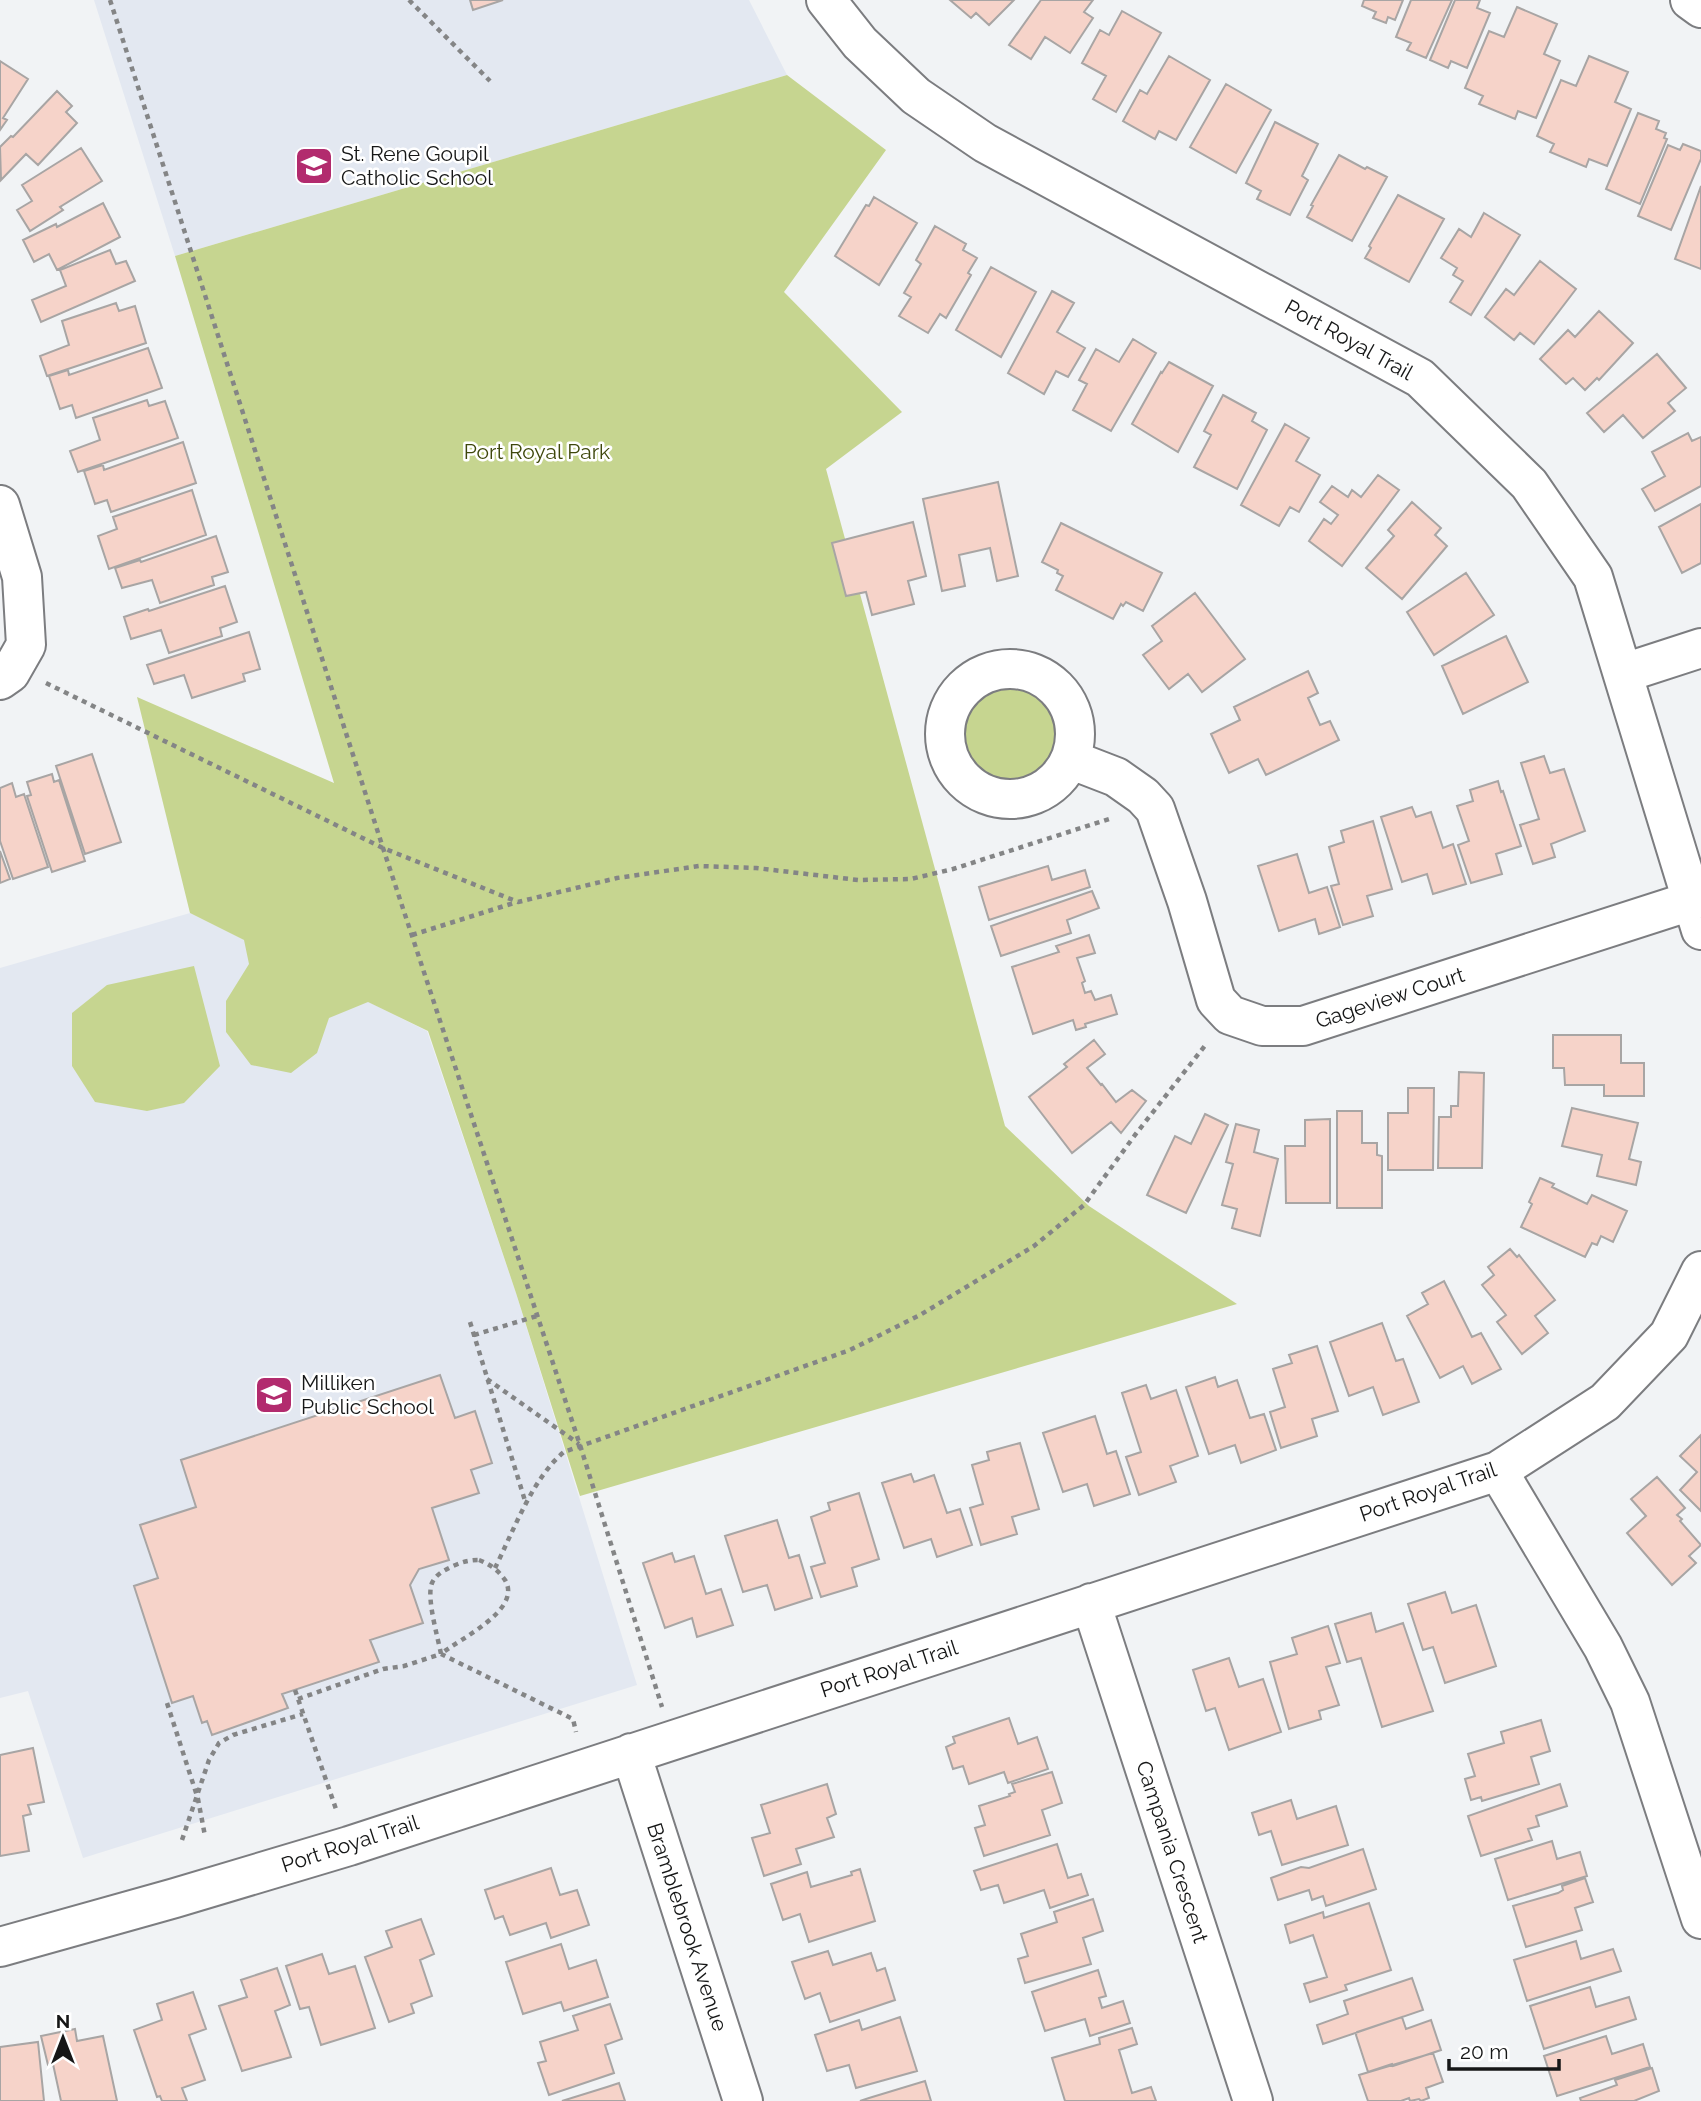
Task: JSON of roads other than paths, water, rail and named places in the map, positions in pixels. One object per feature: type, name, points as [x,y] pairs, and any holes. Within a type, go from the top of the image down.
[{"type":"street","name":"Port Royal Trail","points":[[825,0],[860,43],[916,96],[985,143],[1420,378],[1529,484],[1593,577],[1696,915]]},
{"type":"street","points":[[1690,0],[1701,8]]},
{"type":"street","points":[[0,505],[22,577],[26,645],[7,674]]},
{"type":"street","points":[[1624,673],[1701,648]]},
{"type":"street","name":"Gageview Court","points":[[1072,760],[1116,777],[1143,796],[1155,809],[1187,901],[1216,1000],[1230,1014],[1262,1026],[1303,1026],[1696,915]]},
{"type":"street","name":"Port Royal Trail","points":[[0,1947],[349,1846],[1499,1471],[1605,1402],[1669,1335],[1701,1271]]},
{"type":"street","points":[[1499,1471],[1603,1647],[1630,1702],[1701,1919]]},
{"type":"street","name":"Campania Crescent","points":[[1091,1603],[1253,2101]]},
{"type":"street","name":"Bramblebrook Avenue","points":[[631,1753],[743,2101]]},
{"type":"place","name":"St. Rene Goupil Catholic School","points":[[314,166]]},
{"type":"place","name":"Milliken Public School","points":[[274,1395]]},
{"type":"park label","name":"Port Royal Park","points":[[537,452]]}]
